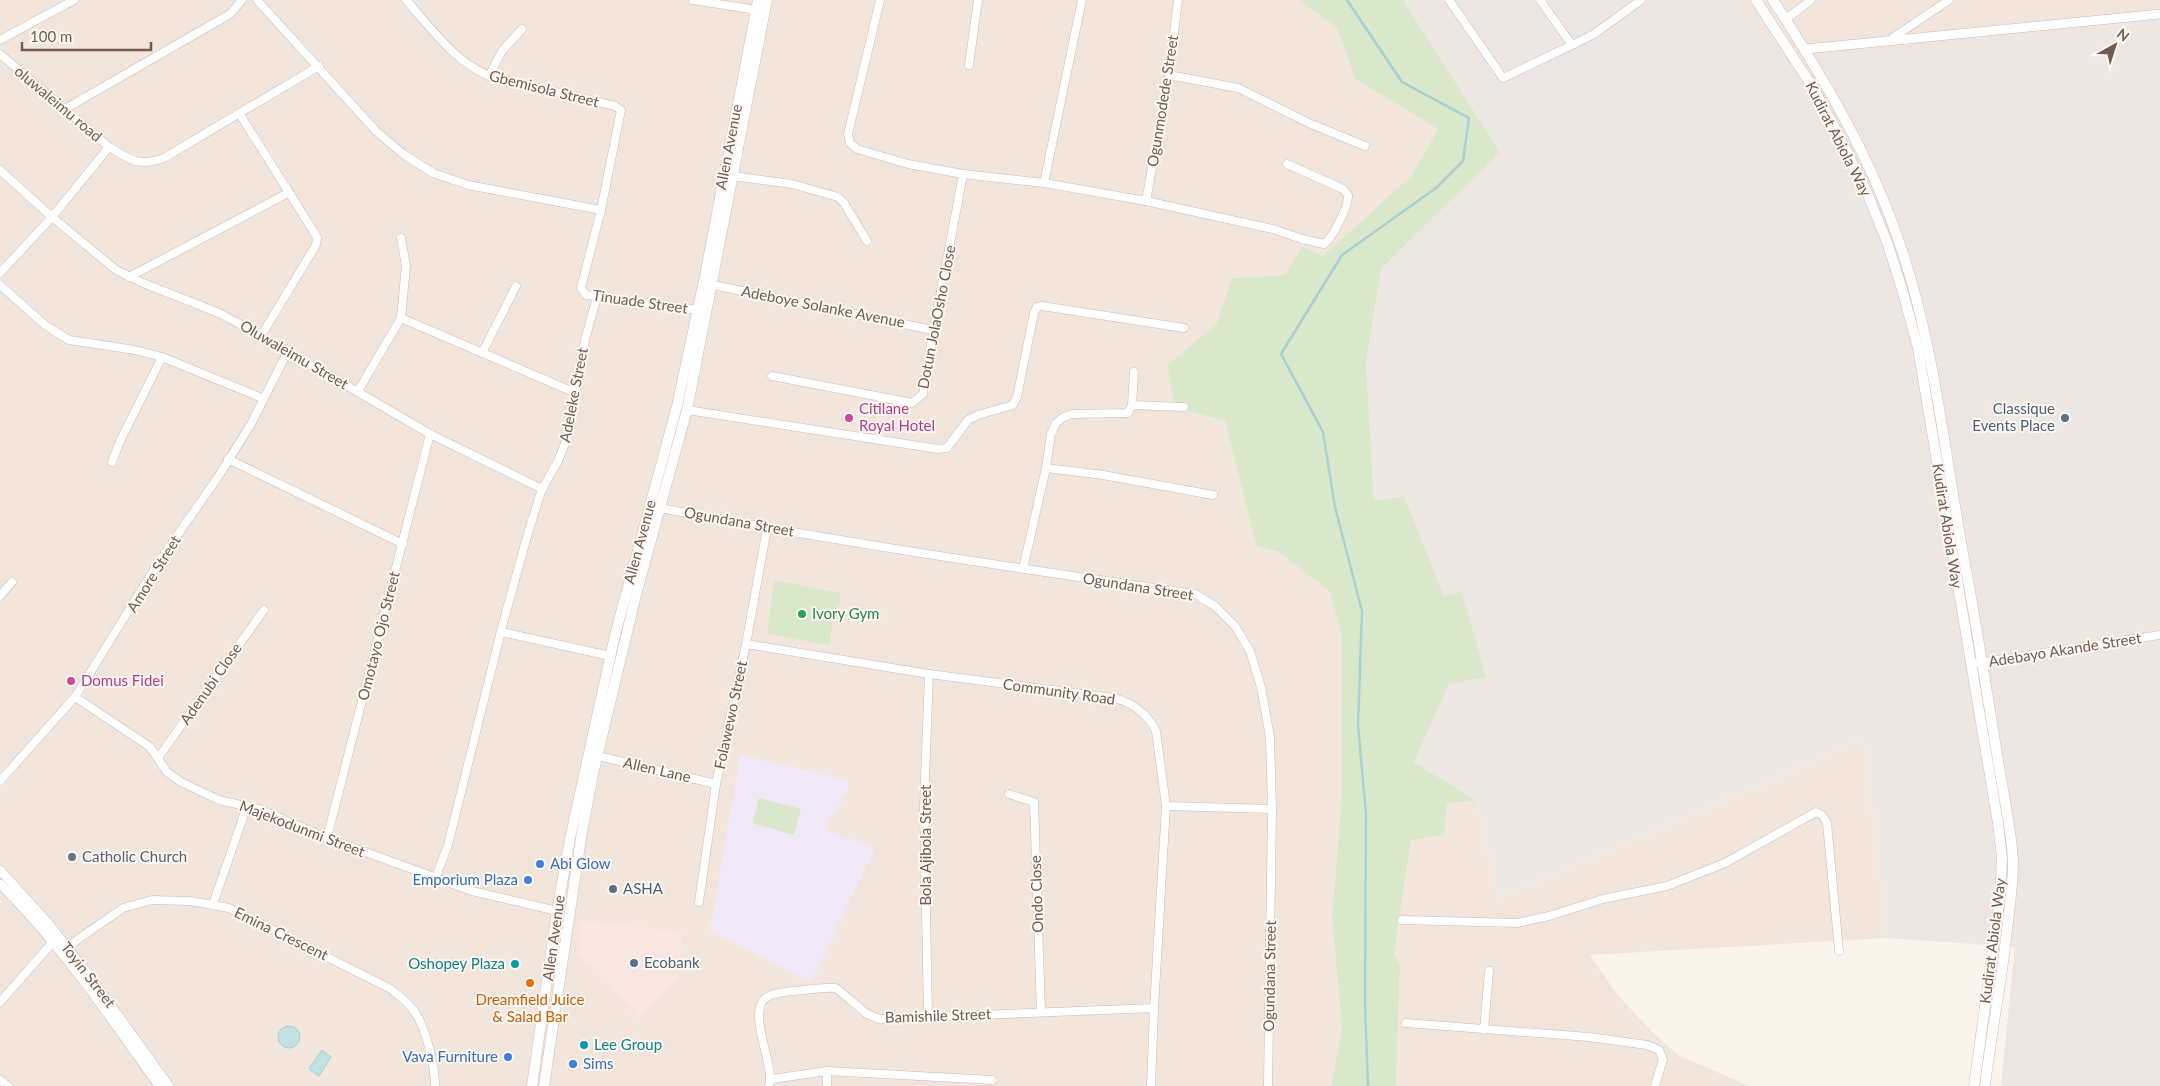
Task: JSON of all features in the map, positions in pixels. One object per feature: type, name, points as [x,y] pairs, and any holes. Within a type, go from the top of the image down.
[{"type":"main road","name":"Allen Avenue","points":[[544,1086],[581,838],[620,658],[687,410],[713,285],[767,0]]},
{"type":"main road","name":"Kudirat Abiola Way","points":[[1756,0],[1815,91],[1868,195],[1888,242],[1918,348],[1998,823],[2002,858],[1995,942],[1974,1086]]},
{"type":"main road","name":"Kudirat Abiola Way","points":[[1773,0],[1806,49],[1834,99],[1872,175],[1898,236],[1934,377],[1961,546],[1983,663],[2010,831],[2013,861],[2006,945],[1985,1086]]},
{"type":"main road","name":"Allen Avenue","points":[[532,1086],[557,911],[570,839],[610,656],[677,406],[698,310],[757,5]]},
{"type":"street","points":[[0,40],[74,0]]},
{"type":"street","points":[[65,109],[230,14],[242,0]]},
{"type":"street","points":[[257,0],[376,130],[403,154],[433,172],[468,185],[602,210]]},
{"type":"street","name":"Gbemisola Street","points":[[406,0],[457,55],[473,69],[489,76],[615,106],[620,110],[602,210]]},
{"type":"street","points":[[693,0],[757,5]]},
{"type":"street","points":[[880,0],[848,134],[850,143],[857,149],[908,164],[963,174],[1044,184],[1146,201],[1273,229],[1324,244],[1331,236],[1348,202],[1348,195],[1342,189],[1287,164]]},
{"type":"street","points":[[968,65],[978,0]]},
{"type":"street","points":[[1044,184],[1082,0]]},
{"type":"street","name":"Ogunmodede Street","points":[[1146,201],[1169,75],[1178,0]]},
{"type":"street","points":[[1449,0],[1503,78],[1594,34],[1641,0]]},
{"type":"street","points":[[1540,0],[1572,45]]},
{"type":"street","points":[[1786,19],[1811,0]]},
{"type":"street","points":[[1886,42],[1949,0]]},
{"type":"street","points":[[1806,49],[2160,14]]},
{"type":"street","points":[[489,76],[502,51],[522,28]]},
{"type":"street","name":"oluwaleimu road","points":[[0,54],[109,147],[52,217],[0,273]]},
{"type":"street","points":[[109,147],[136,162],[153,162],[164,158],[318,66]]},
{"type":"street","points":[[1169,75],[1238,88],[1311,124],[1365,146]]},
{"type":"street","points":[[239,113],[317,237],[316,245],[261,336]]},
{"type":"street","points":[[0,170],[52,217]]},
{"type":"street","name":"Dotun JolaOsho Close","points":[[772,376],[912,403],[923,394],[932,330],[949,253],[963,174]]},
{"type":"street","points":[[734,176],[792,184],[838,197],[844,203],[867,241]]},
{"type":"street","points":[[129,277],[288,193]]},
{"type":"street","name":"Tinuade Street","points":[[602,210],[581,288],[582,292],[586,295],[597,297],[698,310]]},
{"type":"street","name":"Oluwaleimu Street","points":[[52,217],[116,270],[219,313],[430,434],[542,489]]},
{"type":"street","points":[[358,391],[401,318],[406,266],[401,238]]},
{"type":"street","points":[[0,285],[45,325],[69,340],[135,350],[162,357],[262,398]]},
{"type":"street","name":"Adeboye Solanke Avenue","points":[[713,285],[932,330]]},
{"type":"street","points":[[482,353],[516,286]]},
{"type":"street","name":"Adeleke Street","points":[[435,879],[448,845],[502,632],[542,489],[558,461],[568,436],[585,340],[597,297]]},
{"type":"street","points":[[687,410],[938,449],[947,448],[968,420],[978,415],[1012,405],[1017,397],[1034,313],[1037,307],[1042,306],[1184,328]]},
{"type":"street","points":[[401,318],[576,393]]},
{"type":"street","name":"Amore Street","points":[[0,781],[75,696],[160,560],[218,477],[251,424],[262,398],[287,353]]},
{"type":"street","points":[[112,462],[162,357]]},
{"type":"street","points":[[1023,569],[1046,468],[1051,434],[1056,423],[1072,414],[1120,415],[1128,413],[1132,405],[1134,372]]},
{"type":"street","points":[[1132,405],[1184,407]]},
{"type":"street","name":"Omotayo Ojo Street","points":[[327,838],[430,434]]},
{"type":"street","points":[[228,459],[403,544]]},
{"type":"street","points":[[1046,468],[1103,475],[1214,495]]},
{"type":"street","name":"Ogundana Street","points":[[660,508],[767,528],[1023,569],[1195,594],[1215,606],[1235,626],[1250,651],[1261,687],[1270,737],[1272,809],[1268,1086]]},
{"type":"street","name":"Folawewo Street","points":[[698,902],[716,784],[746,644],[767,528]]},
{"type":"street","points":[[0,596],[12,582]]},
{"type":"street","name":"Adenubi Close","points":[[158,758],[264,610]]},
{"type":"street","points":[[502,632],[610,656]]},
{"type":"street","name":"Adebayo Akande Street","points":[[1971,664],[2160,635]]},
{"type":"street","name":"Community Road","points":[[746,644],[929,674],[1114,698],[1128,702],[1150,720],[1156,730],[1166,806],[1151,1086]]},
{"type":"street","name":"Bola Ajibola Street","points":[[928,1016],[924,806],[929,674]]},
{"type":"street","name":"Majekodunmi Street","points":[[75,696],[150,747],[167,772],[181,782],[219,800],[259,809],[327,838],[435,879],[472,891],[557,911]]},
{"type":"street","name":"Allen Lane","points":[[598,756],[716,784]]},
{"type":"street","name":"Ondo Close","points":[[1009,794],[1034,802],[1041,1012]]},
{"type":"street","points":[[213,904],[247,806]]},
{"type":"street","points":[[1166,806],[1272,809]]},
{"type":"street","points":[[1402,920],[1517,923],[1549,916],[1603,899],[1667,886],[1725,863],[1816,812],[1822,815],[1827,823],[1839,951]]},
{"type":"street","name":"Toyin Street","points":[[0,870],[67,946],[169,1086]]},
{"type":"street","name":"Toyin Street","points":[[0,884],[52,943],[112,1020],[159,1086]]},
{"type":"street","name":"Emina Crescent","points":[[67,946],[123,908],[152,900],[190,901],[229,908],[391,989],[415,1012],[420,1022],[428,1044],[435,1086]]},
{"type":"street","points":[[0,1002],[52,943]]},
{"type":"street","points":[[1484,1030],[1489,971]]},
{"type":"street","name":"Bamishile Street","points":[[771,1082],[763,1046],[760,1006],[766,997],[778,992],[836,988],[868,1014],[879,1018],[1154,1008]]},
{"type":"street","points":[[1406,1023],[1589,1037],[1648,1046],[1658,1050],[1663,1059],[1655,1086]]},
{"type":"street","points":[[771,1082],[827,1071],[992,1080]]},
{"type":"street","points":[[827,1071],[827,1086]]},
{"type":"street","points":[[0,1080],[8,1086]]},
{"type":"shaded area","points":[[0,0],[1299,0],[1337,28],[1355,79],[1438,129],[1411,176],[1323,256],[1285,275],[1232,278],[1216,324],[1167,365],[1175,408],[1225,421],[1256,546],[1279,552],[1330,592],[1342,637],[1342,794],[1332,917],[1342,1030],[1331,1086],[0,1086],[0,904],[2,902],[0,900]]},
{"type":"shaded area","points":[[1403,0],[1742,0],[1785,58],[2160,20],[2160,1086],[2001,1086],[2015,947],[1887,938],[1863,738],[1745,792],[1498,898],[1477,801],[1414,762],[1449,683],[1462,592],[1444,597],[1404,496],[1374,501],[1366,363],[1381,269],[1500,152]]},
{"type":"shaded area","points":[[1739,0],[2160,0],[2160,45],[1839,136]]},
{"type":"shaded area","points":[[1863,738],[1887,938],[1590,955],[1616,993],[1653,1033],[1678,1055],[1749,1086],[1396,1086],[1400,966],[1394,955],[1411,840],[1447,803],[1477,801],[1498,898],[1745,792]]},
{"type":"shaded area","points":[[740,755],[848,780],[848,792],[825,829],[875,849],[811,983],[710,930]]},
{"type":"shaded area","name":"Ecobank","points":[[582,921],[683,932],[678,977],[639,1019],[601,972],[578,954]]},
{"type":"green space","points":[[1299,0],[1403,0],[1500,152],[1381,269],[1366,363],[1374,501],[1404,496],[1444,596],[1462,592],[1486,677],[1449,684],[1414,762],[1477,801],[1447,803],[1444,835],[1411,840],[1394,954],[1400,966],[1396,1086],[1331,1086],[1342,1030],[1332,917],[1342,794],[1342,637],[1330,592],[1279,552],[1256,546],[1225,421],[1175,408],[1167,365],[1216,324],[1232,278],[1285,275],[1302,247],[1323,256],[1411,176],[1438,129],[1355,79],[1337,28]]},
{"type":"green space","name":"Ivory Gym","points":[[774,580],[840,593],[840,603],[835,606],[829,645],[767,634]]},
{"type":"green space","points":[[759,798],[801,809],[794,835],[752,823]]},
{"type":"water","points":[[289,1026],[297,1029],[300,1037],[297,1045],[289,1048],[281,1045],[278,1037],[281,1029]]},
{"type":"water","points":[[322,1050],[331,1057],[319,1076],[309,1069]]},
{"type":"waterway","points":[[1347,0],[1402,82],[1469,118],[1463,161],[1436,188],[1342,255],[1281,354],[1323,432],[1335,507],[1362,611],[1358,725],[1366,814],[1365,1005],[1368,1086]]},
{"type":"place","name":"Citilane Royal Hotel","points":[[849,418]]},
{"type":"place","name":"Classique Events Place","points":[[2065,418]]},
{"type":"place","name":"Ivory Gym","points":[[802,614]]},
{"type":"place","name":"Domus Fidei","points":[[71,681]]},
{"type":"place","name":"Catholic Church","points":[[72,857]]},
{"type":"place","name":"Abi Glow","points":[[540,864]]},
{"type":"place","name":"Emporium Plaza","points":[[528,880]]},
{"type":"place","name":"ASHA","points":[[613,889]]},
{"type":"place","name":"Ecobank","points":[[634,963]]},
{"type":"place","name":"Oshopey Plaza","points":[[515,964]]},
{"type":"place","name":"Dreamfield Juice & Salad Bar","points":[[530,983]]},
{"type":"place","name":"Lee Group","points":[[584,1045]]},
{"type":"place","name":"Vava Furniture","points":[[508,1057]]},
{"type":"place","name":"Sims","points":[[573,1064]]}]
